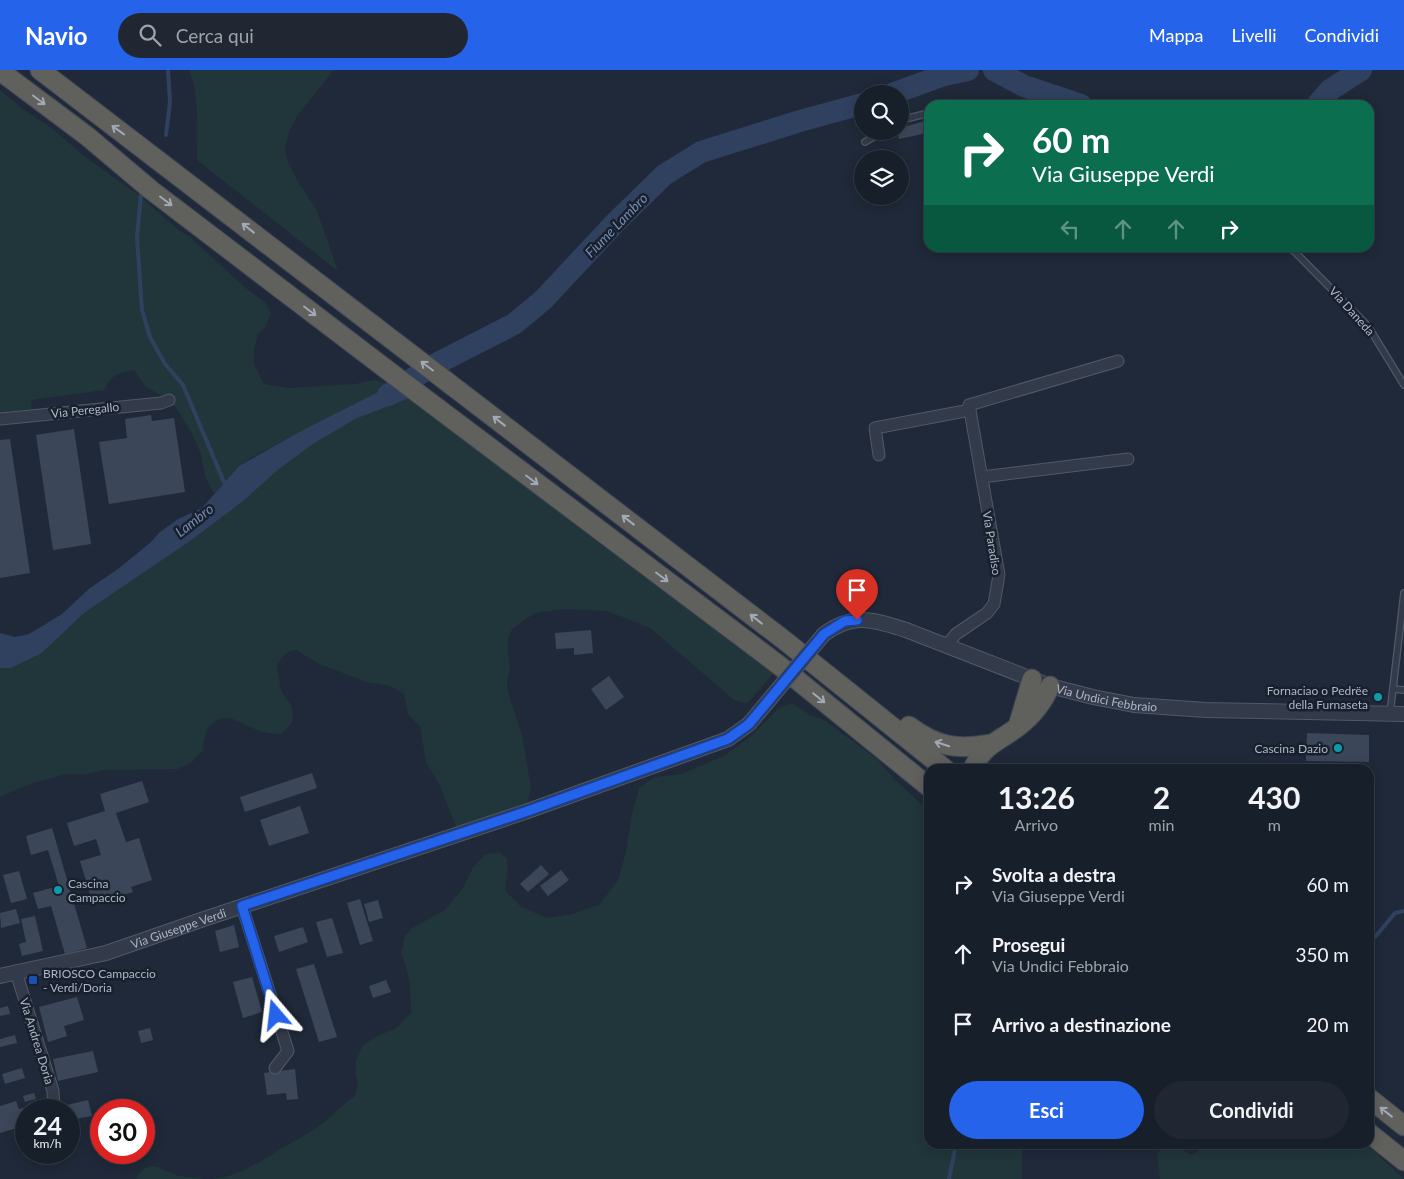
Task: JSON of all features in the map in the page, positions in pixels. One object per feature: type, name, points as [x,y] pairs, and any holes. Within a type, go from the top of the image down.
[{"type":"highway","points":[[0,71],[86,136],[151,190],[451,419],[772,660],[924,783]]},
{"type":"highway","points":[[43,72],[784,640],[939,764]]},
{"type":"highway","points":[[784,640],[826,662],[915,731],[932,741],[959,748],[990,744]]},
{"type":"highway","points":[[1018,726],[1032,679]]},
{"type":"highway","points":[[975,764],[990,744],[1018,726],[1035,712],[1050,686]]},
{"type":"highway","points":[[1374,1102],[1404,1126]]},
{"type":"highway","points":[[1374,1137],[1404,1161]]},
{"type":"street","points":[[879,455],[875,428],[970,410],[969,404],[1118,361]]},
{"type":"street","name":"Via Peregallo","points":[[0,419],[161,403],[169,400]]},
{"type":"street","name":"Via Paradiso","points":[[946,646],[956,634],[987,613],[994,604],[999,575],[970,410]]},
{"type":"street","points":[[982,478],[1128,459]]},
{"type":"street","name":"Via Undici Febbraio","points":[[824,634],[845,621],[866,620],[906,630],[1050,686],[1134,705],[1206,710],[1397,714]]},
{"type":"street","name":"Via Giuseppe Verdi","points":[[0,976],[106,953],[525,812],[728,739],[749,724],[824,634]]},
{"type":"street","points":[[242,906],[288,1051],[275,1068]]},
{"type":"street","name":"Via Andrea Doria","points":[[16,972],[53,1091],[53,1099]]},
{"type":"lane","points":[[909,117],[924,113]]},
{"type":"lane","name":"Via Daneda","points":[[1295,252],[1368,326],[1404,385]]},
{"type":"lane","points":[[1397,714],[1393,689],[1404,593]]},
{"type":"lane","points":[[1393,689],[1404,690]]},
{"type":"green space","points":[[189,70],[334,70],[297,116],[289,132],[285,148],[288,163],[317,211],[338,271],[197,160],[196,102],[193,80]]},
{"type":"green space","points":[[0,90],[23,109],[53,129],[84,156],[137,194],[180,231],[190,237],[247,289],[265,302],[271,313],[265,327],[258,334],[254,350],[254,364],[264,384],[289,388],[355,384],[374,380],[392,385],[252,457],[239,466],[214,494],[205,476],[201,454],[191,432],[176,408],[169,400],[145,386],[134,370],[120,373],[113,377],[105,390],[31,400],[32,409],[0,413]]},
{"type":"green space","points":[[410,398],[600,544],[699,614],[773,674],[747,704],[734,700],[650,628],[607,611],[565,609],[535,613],[512,629],[508,640],[510,669],[507,684],[522,734],[531,788],[525,812],[459,834],[440,786],[426,762],[420,727],[408,714],[404,694],[390,686],[366,682],[317,663],[296,650],[289,651],[277,665],[281,691],[291,705],[293,715],[291,724],[281,734],[262,731],[233,719],[219,719],[207,731],[203,750],[192,762],[178,769],[104,770],[86,774],[66,774],[30,784],[0,797],[0,668],[11,668],[42,653],[84,613],[193,539],[243,501],[279,468],[313,444],[355,419]]},
{"type":"green space","points":[[792,703],[810,715],[824,720],[877,759],[895,780],[924,806],[924,1149],[1022,1149],[1022,1179],[212,1179],[232,1175],[261,1161],[316,1129],[355,1096],[358,1083],[356,1060],[363,1045],[379,1035],[395,1029],[411,1013],[410,985],[401,954],[405,936],[412,928],[445,910],[463,888],[473,867],[486,854],[499,853],[507,858],[505,890],[521,907],[547,918],[573,914],[600,904],[618,880],[626,852],[632,813],[639,788],[655,777],[681,774],[724,756],[751,736],[778,709]]},
{"type":"green space","points":[[1162,1149],[1181,1149],[1192,1155],[1200,1149],[1371,1149],[1404,1179],[1160,1179],[1157,1153]]},
{"type":"green space","points":[[149,1166],[157,1167],[179,1176],[203,1179],[136,1179],[142,1170]]},
{"type":"water","name":"Lambro","points":[[392,385],[410,398],[355,419],[313,444],[280,468],[243,501],[193,539],[84,613],[42,653],[11,668],[0,668],[0,633],[15,637],[29,634],[62,614],[90,588],[118,569],[150,543],[160,532],[178,519],[202,508],[239,466],[303,430]]},
{"type":"building","points":[[924,121],[924,134],[909,137],[909,125]]},
{"type":"building","points":[[151,415],[152,421],[174,418],[185,492],[109,504],[99,442],[127,438],[125,419]]},
{"type":"building","points":[[74,429],[91,544],[53,550],[36,435]]},
{"type":"building","points":[[10,439],[30,573],[0,578],[0,440]]},
{"type":"building","points":[[591,630],[593,653],[574,655],[574,648],[556,649],[555,633]]},
{"type":"building","points":[[609,676],[624,697],[606,710],[591,689]]},
{"type":"building","name":"Cascina Dazio","points":[[1307,733],[1369,735],[1369,762],[1306,761]]},
{"type":"building","points":[[312,773],[317,788],[245,812],[240,797]]},
{"type":"building","points":[[142,781],[149,802],[116,813],[126,842],[139,838],[152,880],[131,887],[133,892],[93,904],[80,861],[101,855],[96,839],[74,846],[67,823],[105,811],[100,794]]},
{"type":"building","points":[[300,806],[309,833],[269,846],[260,820]]},
{"type":"building","name":"Cascina Campaccio","points":[[52,828],[87,948],[65,954],[51,906],[38,909],[33,893],[59,886],[48,850],[31,855],[26,836]]},
{"type":"building","points":[[541,865],[549,874],[528,892],[520,884]]},
{"type":"building","points":[[561,870],[569,880],[548,896],[540,886]]},
{"type":"building","points":[[19,871],[27,899],[11,903],[3,875]]},
{"type":"building","points":[[360,899],[373,941],[360,945],[347,903]]},
{"type":"building","points":[[378,900],[383,918],[369,922],[364,904]]},
{"type":"building","points":[[16,909],[20,923],[1,928],[0,913]]},
{"type":"building","points":[[35,916],[43,951],[22,956],[19,944],[26,942],[21,919]]},
{"type":"building","points":[[332,918],[343,953],[327,957],[316,922]]},
{"type":"building","points":[[234,925],[239,947],[220,952],[215,931]]},
{"type":"building","points":[[303,927],[308,942],[279,952],[274,936]]},
{"type":"building","points":[[314,964],[337,1037],[319,1042],[296,969]]},
{"type":"building","points":[[252,977],[262,1012],[243,1018],[233,982]]},
{"type":"building","points":[[386,980],[391,992],[373,998],[369,986]]},
{"type":"building","points":[[77,997],[84,1020],[64,1026],[67,1036],[48,1042],[39,1007]]},
{"type":"building","points":[[8,1006],[10,1014],[0,1016],[0,1008]]},
{"type":"building","points":[[150,1028],[153,1040],[141,1043],[138,1031]]},
{"type":"building","points":[[15,1035],[17,1043],[0,1047],[0,1039]]},
{"type":"building","points":[[93,1051],[98,1072],[58,1081],[53,1059]]},
{"type":"building","points":[[22,1068],[25,1078],[5,1084],[2,1074]]},
{"type":"building","points":[[295,1069],[298,1099],[287,1100],[286,1093],[267,1095],[264,1073]]},
{"type":"building","points":[[34,1093],[36,1099],[24,1099],[23,1096]]},
{"type":"building","points":[[88,1100],[90,1116],[80,1118],[80,1102]]},
{"type":"building","points":[[15,1101],[15,1129],[0,1133],[0,1106]]},
{"type":"waterway","points":[[166,135],[170,102],[168,70]]},
{"type":"waterway","name":"Fiume Lambro","points":[[909,88],[944,75],[968,70]]},
{"type":"waterway","name":"Fiume Lambro","points":[[994,70],[1024,86],[1066,100]]},
{"type":"waterway","name":"Fiume Lambro","points":[[1321,100],[1330,90],[1361,70]]},
{"type":"waterway","name":"Fiume Lambro","points":[[388,395],[430,367],[514,324],[543,300],[615,223],[664,175],[701,152],[854,106]]},
{"type":"waterway","points":[[141,195],[137,237],[142,310],[150,337],[165,364],[183,385],[226,487]]},
{"type":"waterway","points":[[1374,937],[1395,913],[1404,911]]},
{"type":"waterway","points":[[949,1179],[955,1149]]},
{"type":"place","name":"Fornaciao o Pedrëe della Furnaseta","points":[[1378,697]]},
{"type":"place","name":"Cascina Dazio","points":[[1338,748]]},
{"type":"place","name":"Cascina Campaccio","points":[[58,890]]},
{"type":"place","name":"BRIOSCO Campaccio - Verdi/Doria","points":[[33,980]]},
{"type":"route","points":[[276,1015],[242,906],[525,812],[728,739],[749,724],[824,634],[845,621],[857,620]]}]
